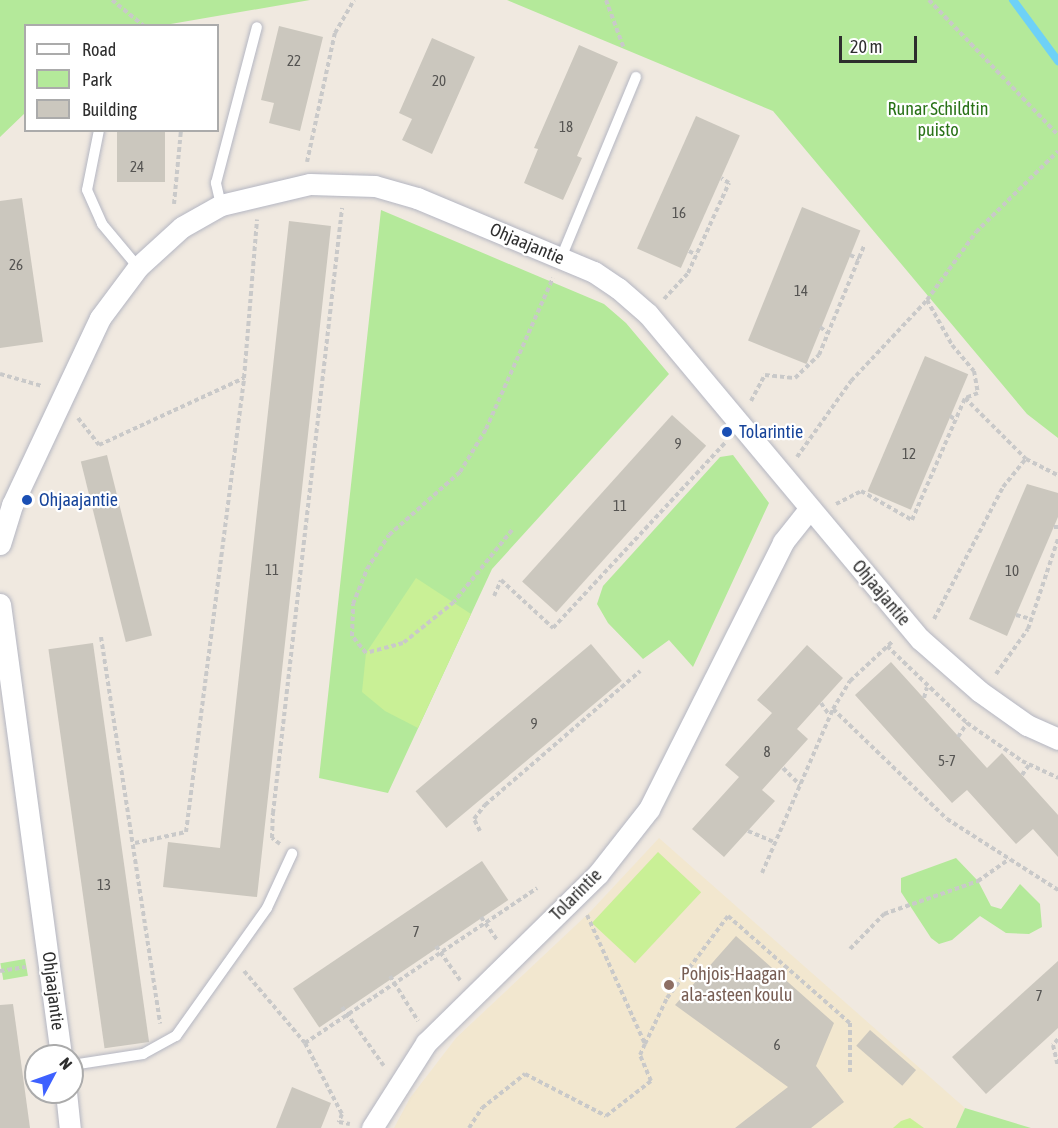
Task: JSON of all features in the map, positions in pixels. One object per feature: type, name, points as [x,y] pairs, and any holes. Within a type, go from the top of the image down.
[{"type":"street","name":"Ohjaajantie","points":[[1,539],[12,505],[100,318],[138,267],[182,227],[221,205],[257,194],[310,184],[375,186],[417,198],[594,272],[648,314],[819,508],[920,639],[979,692],[1027,725],[1058,739]]},
{"type":"street","name":"Tolarintie","points":[[363,1127],[426,1043],[598,874],[649,809],[783,542],[819,508]]},
{"type":"street","name":"Ohjaajantie","points":[[0,604],[59,1044]]},
{"type":"street","points":[[67,1104],[70,1128]]},
{"type":"lane","points":[[221,205],[216,183],[257,27]]},
{"type":"lane","points":[[561,258],[636,77]]},
{"type":"lane","points":[[99,132],[87,190],[102,224],[138,267]]},
{"type":"lane","points":[[84,1063],[143,1054],[163,1046],[176,1036],[267,908],[292,854]]},
{"type":"path","points":[[112,0],[142,24]]},
{"type":"path","points":[[307,171],[335,33],[354,0]]},
{"type":"path","points":[[606,0],[624,49]]},
{"type":"path","points":[[929,0],[1058,135]]},
{"type":"path","points":[[181,132],[174,207],[182,227]]},
{"type":"path","points":[[792,465],[851,381],[927,300],[976,232],[1058,151]]},
{"type":"path","points":[[648,314],[688,273],[729,183],[721,178]]},
{"type":"path","points":[[292,854],[272,838],[273,813],[343,184]]},
{"type":"path","points":[[135,843],[186,832],[244,378],[257,194]]},
{"type":"path","points":[[746,409],[765,375],[795,378],[819,356],[864,246]]},
{"type":"path","points":[[689,251],[696,255]]},
{"type":"path","points":[[850,255],[859,259]]},
{"type":"path","points":[[512,530],[454,602],[403,643],[366,653],[352,636],[353,604],[367,569],[389,535],[460,472],[481,438],[561,258]]},
{"type":"path","points":[[819,508],[861,491],[912,520],[965,398],[978,393],[974,371],[952,345],[927,300]]},
{"type":"path","points":[[819,327],[828,333]]},
{"type":"path","points":[[0,374],[48,388],[62,398],[99,445],[244,378]]},
{"type":"path","points":[[965,398],[1026,459],[1058,475]]},
{"type":"path","points":[[950,416],[956,420]]},
{"type":"path","points":[[494,596],[501,580],[553,628],[731,438]]},
{"type":"path","points":[[920,639],[939,611],[1003,487],[1026,459]]},
{"type":"path","points":[[914,501],[920,503]]},
{"type":"path","points":[[989,684],[1031,619],[1058,539]]},
{"type":"path","points":[[1016,615],[1031,619]]},
{"type":"path","points":[[762,873],[833,709],[850,681],[897,636]]},
{"type":"path","points":[[101,637],[135,843],[163,1046]]},
{"type":"path","points":[[887,646],[967,723],[1029,765],[1058,778]]},
{"type":"path","points":[[480,831],[474,819],[485,805],[640,671]]},
{"type":"path","points":[[924,698],[927,686]]},
{"type":"path","points":[[821,703],[830,716]]},
{"type":"path","points":[[833,709],[947,819],[1058,890]]},
{"type":"path","points":[[958,736],[967,723]]},
{"type":"path","points":[[1022,775],[1029,765]]},
{"type":"path","points":[[783,768],[800,785]]},
{"type":"path","points":[[748,831],[776,843]]},
{"type":"path","points":[[850,949],[884,914],[978,881],[1009,859]]},
{"type":"path","points":[[304,1043],[537,888]]},
{"type":"path","points":[[587,915],[645,1044]]},
{"type":"path","points":[[468,1128],[482,1108],[525,1074],[606,1116],[651,1081],[640,1055],[645,1044],[667,998],[728,916],[850,1023],[850,1072]]},
{"type":"path","points":[[481,917],[500,943]]},
{"type":"path","points":[[436,946],[460,980]]},
{"type":"path","points":[[232,958],[304,1043],[342,1114],[339,1122],[363,1127]]},
{"type":"path","points":[[390,976],[420,1024]]},
{"type":"path","points":[[342,1007],[386,1069]]},
{"type":"path","points":[[1058,1039],[1053,1045],[1058,1066]]},
{"type":"shaded area","name":"Pohjois-Haagan ala-asteen koulu","points":[[659,838],[965,1108],[956,1128],[394,1128],[410,1098],[456,1038],[591,911]]},
{"type":"green space","points":[[0,0],[310,0],[171,24],[24,24],[24,114],[0,137]]},
{"type":"green space","name":"Runar Schildtin puisto","points":[[507,0],[1058,0],[1058,438],[1027,414],[773,111]]},
{"type":"green space","points":[[381,210],[604,304],[626,323],[669,374],[492,569],[388,793],[319,778]]},
{"type":"green space","points":[[733,455],[769,503],[693,667],[669,640],[643,659],[608,623],[597,604],[603,586],[720,457]]},
{"type":"green space","points":[[416,578],[471,614],[418,728],[385,711],[362,692],[366,653]]},
{"type":"green space","points":[[658,852],[701,892],[635,963],[592,923]]},
{"type":"green space","points":[[956,858],[978,881],[991,906],[1001,909],[1020,884],[1040,904],[1042,927],[1029,934],[1006,933],[980,916],[952,940],[939,944],[931,938],[901,892],[901,878]]},
{"type":"green space","points":[[25,959],[28,976],[3,980],[0,963]]},
{"type":"green space","points":[[965,1108],[1031,1128],[956,1128]]},
{"type":"green space","points":[[910,1118],[924,1128],[893,1128],[901,1121]]},
{"type":"building","points":[[279,26],[323,37],[300,131],[269,123],[274,103],[261,100]]},
{"type":"building","points":[[432,38],[475,57],[432,154],[402,140],[412,119],[399,113]]},
{"type":"building","points":[[579,45],[618,62],[577,156],[582,158],[563,200],[524,183],[538,149],[534,148]]},
{"type":"building","points":[[696,116],[740,136],[681,268],[637,248]]},
{"type":"building","points":[[117,132],[165,132],[165,182],[117,182]]},
{"type":"building","points":[[22,198],[43,342],[0,348],[0,201]]},
{"type":"building","points":[[802,207],[860,231],[806,364],[748,341]]},
{"type":"building","points":[[289,221],[331,226],[257,897],[163,887],[168,842],[220,848]]},
{"type":"building","points":[[925,356],[968,374],[911,510],[868,491]]},
{"type":"building","points":[[672,415],[706,446],[556,612],[522,581]]},
{"type":"building","points":[[107,455],[152,635],[126,642],[81,462]]},
{"type":"building","points":[[1027,484],[1058,493],[1058,517],[1007,636],[969,619]]},
{"type":"building","points":[[93,643],[149,1042],[105,1048],[48,649]]},
{"type":"building","points":[[591,644],[622,681],[446,828],[416,791]]},
{"type":"building","points":[[807,645],[843,678],[797,729],[808,739],[762,790],[775,801],[724,857],[692,829],[739,777],[725,765],[772,713],[757,700]]},
{"type":"building","points":[[891,662],[987,768],[1002,753],[1058,815],[1058,857],[1033,829],[1016,844],[967,790],[952,803],[855,695]]},
{"type":"building","points":[[482,861],[508,900],[319,1027],[293,988]]},
{"type":"building","points":[[736,936],[834,1023],[816,1066],[844,1102],[811,1128],[735,1128],[788,1087],[675,1005]]},
{"type":"building","points":[[1058,961],[1058,1028],[986,1094],[952,1057]]},
{"type":"building","points":[[13,1004],[24,1084],[24,1104],[27,1104],[30,1128],[0,1128],[0,1005]]},
{"type":"building","points":[[870,1030],[916,1070],[902,1086],[856,1046]]},
{"type":"building","points":[[292,1087],[331,1103],[321,1128],[276,1128]]},
{"type":"waterway","points":[[1013,0],[1058,61]]},
{"type":"place","name":"Tolarintie","points":[[727,432]]},
{"type":"place","name":"Ohjaajantie","points":[[27,500]]},
{"type":"place","name":"Pohjois-Haagan ala-asteen koulu","points":[[669,985]]}]
